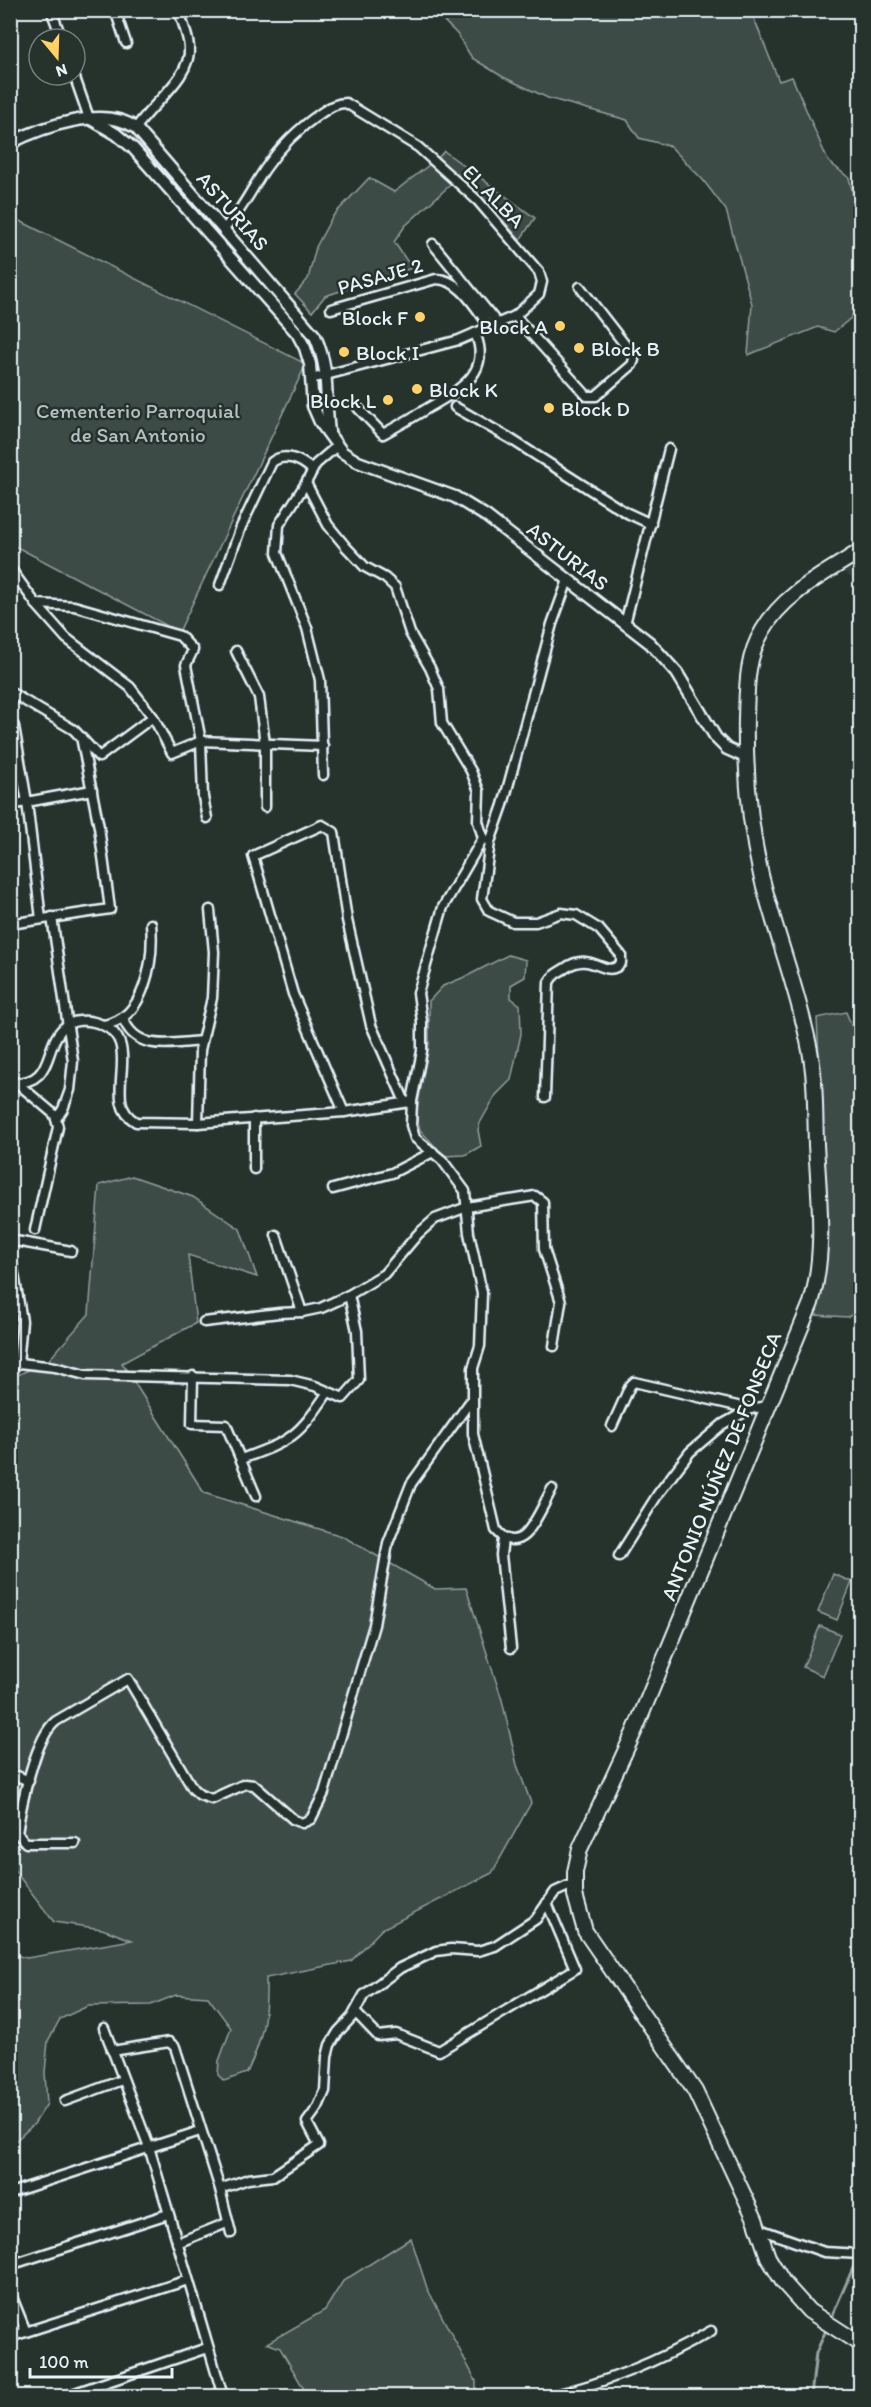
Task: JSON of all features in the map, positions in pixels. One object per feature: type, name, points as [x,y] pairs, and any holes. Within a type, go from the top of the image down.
[{"type":"main road","points":[[857,10],[861,14]]},
{"type":"main road","name":"ANTONIO NÚÑEZ DE FONSECA","points":[[861,551],[791,597],[774,613],[761,632],[752,652],[747,673],[745,758],[750,818],[761,875],[804,1023],[812,1060],[820,1237],[818,1273],[811,1303],[635,1730],[585,1838],[577,1860],[574,1883],[577,1906],[585,1931],[695,2091],[712,2124],[772,2263],[792,2293],[819,2318],[861,2344]]},
{"type":"street","points":[[51,10],[57,27]]},
{"type":"street","points":[[115,10],[126,43]]},
{"type":"street","points":[[10,143],[42,130],[90,118],[120,121],[136,128],[181,74],[188,62],[188,42],[178,10]]},
{"type":"street","points":[[78,87],[90,118]]},
{"type":"street","name":"EL ALBA","points":[[223,230],[236,217],[264,170],[284,144],[318,115],[337,104],[346,103],[418,147],[478,201],[539,272],[542,282],[538,294],[515,316],[494,326],[459,340],[311,379]]},
{"type":"street","name":"ASTURIAS","points":[[90,118],[133,148],[297,333],[308,356],[313,406],[320,422],[337,446],[358,462],[444,493],[465,502],[486,516],[650,643],[669,664],[716,738],[727,749],[745,758]]},
{"type":"street","name":"ASTURIAS","points":[[136,128],[315,336],[327,376],[330,434]]},
{"type":"street","points":[[433,244],[494,326]]},
{"type":"street","name":"PASAJE 2","points":[[331,309],[442,279],[456,285],[494,326]]},
{"type":"street","points":[[515,316],[587,396],[596,396],[632,365],[634,360],[633,355],[580,287]]},
{"type":"street","points":[[358,408],[383,434],[458,391],[471,377],[477,365],[480,349],[475,333]]},
{"type":"street","points":[[455,407],[509,438],[625,512],[651,524]]},
{"type":"street","points":[[323,775],[322,698],[316,662],[307,628],[278,553],[279,525],[312,470],[322,457],[337,446]]},
{"type":"street","points":[[625,624],[669,449]]},
{"type":"street","points":[[220,585],[241,527],[272,462],[280,458],[294,459],[312,470]]},
{"type":"street","points":[[306,483],[328,525],[346,547],[365,567],[385,578],[395,587],[410,633],[439,689],[442,723],[471,771],[479,791],[478,821],[486,840],[483,903],[489,911],[513,922],[537,922],[561,913],[576,915],[607,936],[622,958],[619,966],[613,969],[585,961],[574,963],[555,974],[549,982],[544,1097]]},
{"type":"street","points":[[10,568],[36,604],[66,638],[130,687],[153,717],[172,753],[201,741],[323,746]]},
{"type":"street","points":[[552,1489],[528,1533],[519,1540],[503,1539],[496,1530],[473,1434],[473,1368],[480,1346],[482,1293],[469,1233],[465,1191],[442,1160],[415,1138],[411,1125],[409,1102],[422,1051],[422,1021],[418,993],[434,931],[448,895],[486,840],[502,805],[552,624],[568,580]]},
{"type":"street","points":[[36,604],[74,606],[180,636],[193,650],[186,665],[201,741],[203,796],[207,818]]},
{"type":"street","points":[[236,651],[259,697],[265,744],[266,807]]},
{"type":"street","points":[[10,692],[81,737],[99,757],[153,717]]},
{"type":"street","points":[[14,726],[27,802],[41,919]]},
{"type":"street","points":[[10,924],[110,909],[93,790],[81,737]]},
{"type":"street","points":[[10,805],[93,790]]},
{"type":"street","points":[[344,1112],[293,994],[253,856],[322,825],[334,832],[347,920],[371,1025],[409,1102]]},
{"type":"street","points":[[198,1123],[202,1041],[212,998],[214,952],[210,910]]},
{"type":"street","points":[[35,1230],[56,1139],[57,1119],[68,1100],[72,1081],[73,1061],[52,917]]},
{"type":"street","points":[[14,1083],[34,1078],[43,1070],[54,1043],[68,1024],[82,1021],[102,1025],[123,1018],[136,1001],[148,970],[152,950],[151,924]]},
{"type":"street","points":[[123,1018],[130,1031],[143,1041],[155,1044],[202,1041]]},
{"type":"street","points":[[102,1025],[120,1042],[123,1059],[120,1101],[127,1116],[136,1122],[198,1123],[344,1112],[409,1102]]},
{"type":"street","points":[[14,1083],[57,1119]]},
{"type":"street","points":[[254,1118],[254,1169]]},
{"type":"street","points":[[333,1190],[392,1173],[433,1152]]},
{"type":"street","points":[[204,1322],[321,1308],[349,1295],[384,1274],[412,1241],[435,1219],[467,1207],[535,1196],[543,1202],[544,1249],[561,1302],[554,1346]]},
{"type":"street","points":[[276,1235],[302,1312]]},
{"type":"street","points":[[10,1240],[71,1251]]},
{"type":"street","points":[[10,1251],[22,1321],[14,1363],[56,1367],[85,1375],[290,1380],[315,1386],[343,1398],[359,1380],[357,1331],[349,1295]]},
{"type":"street","points":[[194,1376],[192,1424],[226,1425],[256,1496]]},
{"type":"street","points":[[612,1426],[634,1382],[750,1409]]},
{"type":"street","points":[[241,1459],[277,1446],[295,1434],[309,1421],[328,1392]]},
{"type":"street","points":[[75,1843],[27,1843],[17,1833],[40,1741],[51,1725],[128,1679],[194,1789],[200,1795],[212,1799],[241,1786],[254,1785],[294,1820],[302,1822],[311,1819],[324,1793],[374,1625],[388,1543],[411,1484],[472,1399]]},
{"type":"street","points":[[619,1556],[657,1494],[690,1452],[723,1424],[750,1409],[768,1406]]},
{"type":"street","points":[[503,1539],[501,1555],[511,1648]]},
{"type":"street","points":[[10,1773],[29,1781]]},
{"type":"street","points":[[220,2189],[248,2179],[273,2176],[319,2145],[307,2122],[318,2107],[324,2091],[330,2045],[355,2012],[364,1995],[400,1968],[429,1954],[444,1949],[471,1952],[490,1948],[531,1923],[561,1888],[574,1883]]},
{"type":"street","points":[[355,2012],[378,2036],[396,2034],[439,2051],[575,1969],[546,1903]]},
{"type":"street","points":[[104,2028],[149,2147],[223,2397]]},
{"type":"street","points":[[112,2051],[169,2042],[175,2047],[220,2189],[231,2233]]},
{"type":"street","points":[[65,2101],[122,2079]]},
{"type":"street","points":[[10,2193],[200,2131]]},
{"type":"street","points":[[10,2265],[168,2214]]},
{"type":"street","points":[[177,2243],[227,2223]]},
{"type":"street","points":[[759,2229],[824,2252],[861,2254]]},
{"type":"street","points":[[10,2337],[188,2280]]},
{"type":"street","points":[[10,2292],[26,2332]]},
{"type":"street","points":[[550,2397],[628,2372],[671,2353],[711,2331]]},
{"type":"street","points":[[66,2397],[207,2348]]},
{"type":"shaded area","points":[[860,559],[860,584],[842,571]]},
{"type":"green space","points":[[434,11],[751,11],[779,81],[792,77],[828,161],[849,178],[860,220],[860,293],[852,317],[834,332],[818,327],[748,355],[752,304],[726,210],[703,180],[670,146],[639,138],[627,120],[548,98],[503,77],[472,58],[457,34]]},
{"type":"green space","points":[[444,151],[535,218],[520,240],[490,205],[459,177],[405,226],[394,242],[412,268],[325,296],[312,312],[295,294],[308,279],[316,247],[332,217],[369,178],[394,192]]},
{"type":"green space","name":"Cementerio Parroquial de San Antonio","points":[[10,216],[306,364],[179,632],[11,544]]},
{"type":"green space","points":[[508,955],[526,960],[525,977],[511,985],[511,998],[520,1005],[521,1034],[511,1080],[496,1095],[480,1123],[478,1130],[481,1146],[465,1155],[444,1156],[420,1130],[416,1114],[429,1043],[429,1001],[443,986]]},
{"type":"green space","points":[[846,1012],[860,1047],[860,1310],[848,1317],[814,1315],[828,1240],[817,1018]]},
{"type":"green space","points":[[132,1176],[193,1197],[240,1229],[257,1277],[188,1255],[196,1323],[122,1363],[204,1493],[342,1536],[435,1589],[466,1588],[502,1700],[517,1765],[531,1803],[492,1873],[382,1929],[351,1961],[266,1978],[263,2027],[247,2073],[224,2081],[218,2075],[219,2061],[231,2028],[208,1997],[176,1995],[151,2005],[88,2006],[60,2019],[48,2041],[45,2072],[47,2104],[34,2124],[11,2145],[11,1954],[27,1958],[132,1940],[102,1929],[54,1922],[11,1866],[11,1378],[48,1361],[89,1314],[99,1185]]},
{"type":"green space","points":[[833,1574],[852,1582],[837,1620],[818,1612]]},
{"type":"green space","points":[[820,1626],[840,1634],[823,1676],[803,1667]]},
{"type":"green space","points":[[411,2238],[427,2288],[476,2381],[476,2396],[308,2396],[280,2348],[267,2343],[325,2310],[343,2281]]},
{"type":"waterway","points":[[833,2314],[856,2261]]},
{"type":"waterway","points":[[811,2396],[816,2353],[826,2330]]},
{"type":"waterway","points":[[422,2396],[444,2392]]},
{"type":"place","name":"Block F","points":[[420,317]]},
{"type":"place","name":"Block A","points":[[560,326]]},
{"type":"place","name":"Block B","points":[[579,348]]},
{"type":"place","name":"Block I","points":[[344,352]]},
{"type":"place","name":"Block K","points":[[417,389]]},
{"type":"place","name":"Block L","points":[[388,400]]},
{"type":"place","name":"Block D","points":[[549,408]]}]
